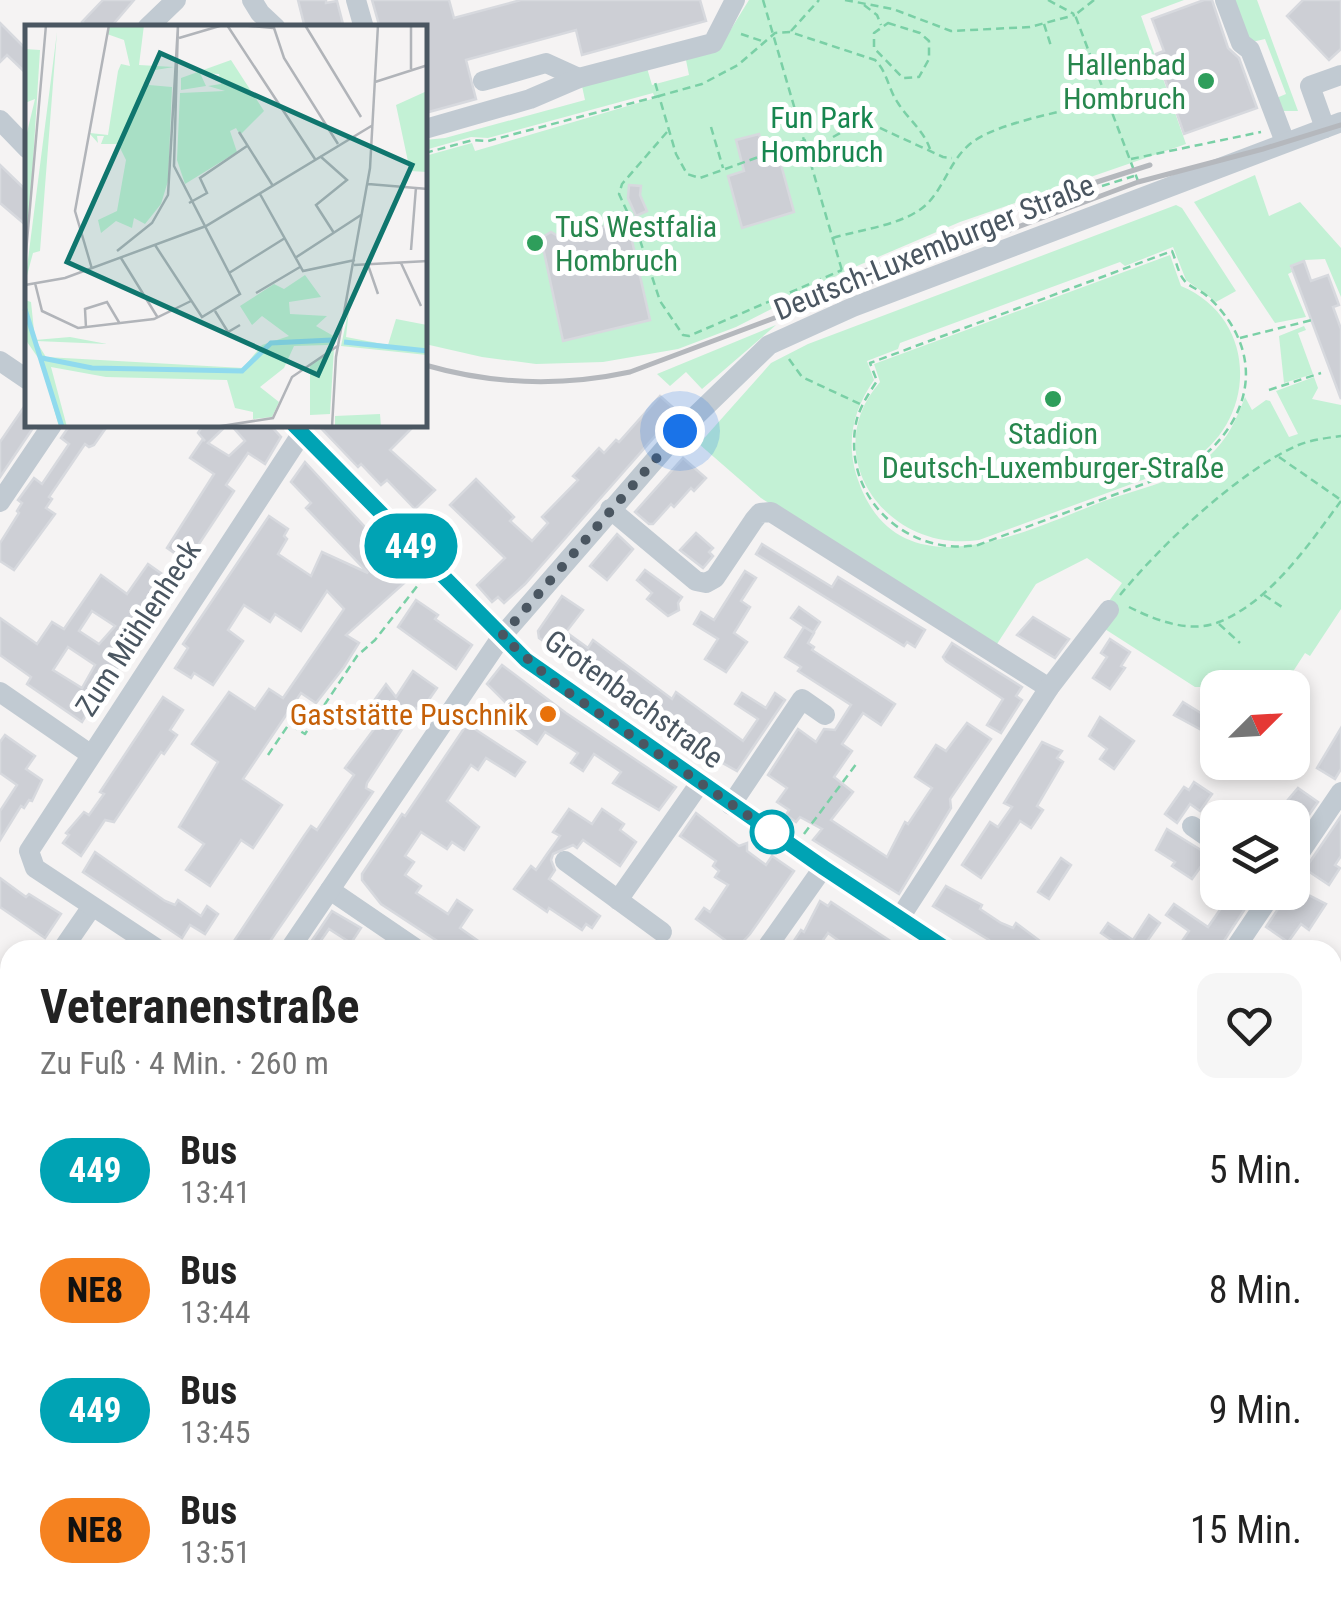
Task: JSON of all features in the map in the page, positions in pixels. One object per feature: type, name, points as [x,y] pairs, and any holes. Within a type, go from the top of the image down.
[{"type":"street","points":[[150,25],[176,0]]},
{"type":"street","points":[[252,0],[273,25]]},
{"type":"street","points":[[356,0],[363,25]]},
{"type":"street","points":[[428,128],[530,99],[579,78],[713,43],[735,0]]},
{"type":"street","points":[[1225,0],[1241,43],[1250,50],[1283,135]]},
{"type":"street","points":[[483,81],[546,63],[579,78]]},
{"type":"street","points":[[1333,125],[1310,86],[1341,74]]},
{"type":"street","points":[[0,120],[25,147]]},
{"type":"street","name":"Deutsch-Luxemburger Straße","points":[[295,940],[502,636],[610,509],[714,396],[776,341],[853,307],[1144,197],[1283,135],[1333,125]]},
{"type":"street","points":[[0,361],[25,378]]},
{"type":"street","points":[[0,502],[50,428]]},
{"type":"street","name":"Grotenbachstraße","points":[[298,429],[502,636],[556,684],[933,940]]},
{"type":"street","name":"Zum Mühlenheck","points":[[91,908],[35,868],[29,857],[37,835],[298,429]]},
{"type":"street","points":[[610,509],[696,582],[706,583],[715,578],[760,513],[771,512],[1049,688]]},
{"type":"street","points":[[899,918],[1049,688],[1108,610]]},
{"type":"street","points":[[3,700],[90,754]]},
{"type":"street","name":"Grotenbachstraße","points":[[731,805],[802,700],[825,714]]},
{"type":"street","points":[[618,900],[700,783]]},
{"type":"street","points":[[1310,838],[1341,792]]},
{"type":"street","points":[[1192,826],[1200,832]]},
{"type":"street","points":[[565,861],[662,932]]},
{"type":"street","points":[[771,940],[824,868]]},
{"type":"street","points":[[330,890],[403,940]]},
{"type":"street","points":[[69,940],[91,908],[142,940]]},
{"type":"street","points":[[1241,940],[1261,910]]},
{"type":"path","points":[[763,0],[853,307]]},
{"type":"path","points":[[790,32],[819,0]]},
{"type":"path","points":[[845,0],[893,9],[952,31],[994,31],[1044,22],[1075,15],[1094,0]]},
{"type":"path","points":[[1048,0],[1075,15],[1144,197]]},
{"type":"path","points":[[863,4],[877,16],[881,26]]},
{"type":"path","points":[[1044,22],[1051,46]]},
{"type":"path","points":[[897,25],[920,33],[929,42],[929,59],[919,77],[903,78],[874,48],[872,38],[881,26],[897,25]]},
{"type":"path","points":[[722,28],[763,41]]},
{"type":"path","points":[[428,152],[473,140],[488,141],[702,84],[738,65],[775,33],[790,32],[876,60],[885,71],[897,102],[927,140],[930,150]]},
{"type":"path","points":[[649,60],[668,130],[687,174],[700,178],[806,140]]},
{"type":"path","points":[[885,71],[892,64]]},
{"type":"path","points":[[833,238],[914,214],[930,201],[955,158],[990,132],[1108,100]]},
{"type":"path","points":[[833,137],[858,122],[867,122],[943,157],[955,158]]},
{"type":"path","points":[[711,126],[723,170]]},
{"type":"path","points":[[668,130],[622,184],[619,194],[639,237],[660,301],[683,335],[689,336],[842,270]]},
{"type":"path","points":[[1130,159],[1283,135]]},
{"type":"path","points":[[1102,186],[1136,175]]},
{"type":"path","points":[[1172,251],[1185,283],[1218,307],[1238,339],[1245,363],[1243,396],[1228,431],[1187,468],[961,548],[922,542],[893,525],[866,493],[858,471],[856,422],[862,405],[877,381],[870,363],[1172,251]]},
{"type":"path","points":[[847,286],[926,254]]},
{"type":"path","points":[[1238,339],[1312,320]]},
{"type":"path","points":[[776,341],[802,377],[862,405]]},
{"type":"path","points":[[1269,390],[1322,373]]},
{"type":"path","points":[[1278,456],[1341,500],[1310,543],[1262,594],[1218,623],[1178,626],[1116,600],[1140,570],[1216,501],[1278,456],[1298,445],[1341,436]]},
{"type":"path","points":[[268,755],[289,724],[305,734],[357,656],[375,640],[432,566]]},
{"type":"path","points":[[1262,594],[1282,607]]},
{"type":"path","points":[[1218,623],[1240,643]]},
{"type":"path","points":[[794,848],[857,763]]},
{"type":"green space","name":"Fun Park Hombruch","points":[[749,0],[1184,0],[1141,16],[1186,144],[960,222],[850,269],[736,327],[678,349],[603,362],[536,364],[428,345],[428,155],[472,143],[475,151],[655,98],[653,93],[488,138],[471,137],[428,149],[428,140],[585,100],[582,86],[647,68],[652,85],[689,75],[686,60],[718,50]]},
{"type":"green space","points":[[1232,0],[1257,0],[1298,111],[1283,111],[1274,99],[1286,94],[1265,39],[1252,42],[1246,38]]},
{"type":"green space","points":[[1255,175],[1269,216],[1300,202],[1341,248],[1341,297],[1325,259],[1290,266],[1292,272],[1288,274],[1306,317],[1275,323],[1194,202]]},
{"type":"green space","points":[[1176,205],[1182,208],[1236,291],[1216,302],[1186,280],[1173,247],[1125,266],[1120,262],[900,343],[898,349],[867,361],[874,380],[854,425],[856,474],[875,512],[900,535],[930,546],[964,546],[1000,539],[1186,471],[1221,443],[1245,397],[1252,410],[1270,401],[1289,437],[1298,434],[1276,391],[1314,377],[1318,388],[1312,399],[1341,405],[1341,609],[1310,656],[1305,653],[1294,670],[1200,670],[1200,687],[1195,687],[1094,622],[1122,583],[1087,558],[1036,584],[995,647],[761,498],[699,444],[771,363],[808,344]]},
{"type":"green space","name":"Stadion Deutsch-Luxemburger-Straße","points":[[1170,255],[1181,286],[1207,301],[1225,322],[1236,346],[1240,372],[1237,399],[1227,424],[1210,446],[1186,464],[979,540],[946,540],[916,531],[890,515],[871,494],[859,468],[856,439],[862,410],[880,382],[874,364]]},
{"type":"green space","points":[[776,325],[702,389],[686,372],[670,386],[657,374]]},
{"type":"green space","points":[[1304,326],[1306,330],[1298,333],[1313,374],[1284,383],[1279,336]]},
{"type":"building","points":[[103,0],[134,0],[113,25],[82,22]]},
{"type":"building","points":[[298,0],[337,1],[343,25],[304,25]]},
{"type":"building","points":[[372,0],[449,0],[454,18],[521,0],[700,0],[706,21],[582,55],[576,30],[466,60],[476,99],[428,112],[428,25],[379,25]]},
{"type":"building","name":"Hallenbad Hombruch","points":[[1212,0],[1228,48],[1239,58],[1257,108],[1184,134],[1156,54],[1164,51],[1152,19]]},
{"type":"building","points":[[1303,0],[1341,0],[1341,49],[1329,60],[1287,16]]},
{"type":"building","points":[[0,23],[25,48],[25,72],[7,55],[0,62]]},
{"type":"building","points":[[759,134],[768,165],[780,161],[794,212],[742,228],[728,176],[744,171],[736,140]]},
{"type":"building","points":[[0,165],[25,189],[25,224],[0,203]]},
{"type":"building","points":[[629,185],[641,186],[640,195],[647,211],[636,216],[628,198]]},
{"type":"building","points":[[628,223],[650,320],[563,341],[541,238],[551,232],[563,239],[568,232]]},
{"type":"building","points":[[1304,261],[1311,281],[1328,275],[1339,305],[1333,307],[1341,329],[1341,399],[1291,266]]},
{"type":"building","points":[[660,396],[677,411],[525,584],[504,603],[498,597],[492,602],[477,585],[505,558],[450,505],[476,479],[532,541],[548,523],[542,517],[578,480],[573,476],[599,448],[604,453],[616,440],[619,442]]},
{"type":"building","points":[[25,405],[25,428],[33,428],[0,477],[0,442]]},
{"type":"building","points":[[68,428],[106,428],[94,445],[85,444],[49,497],[52,499],[46,508],[55,514],[14,570],[0,561],[0,543],[19,513],[22,503],[18,500],[34,478],[42,484],[69,444],[61,438]]},
{"type":"building","points":[[201,428],[224,428],[208,443],[229,456],[245,441],[234,428],[273,428],[281,437],[265,464],[248,453],[226,485],[234,491],[187,562],[167,548],[214,474],[190,458],[205,441],[198,433]]},
{"type":"building","points":[[321,428],[412,428],[390,450],[435,490],[415,509],[387,480],[381,485],[361,464],[358,467]]},
{"type":"building","points":[[683,458],[706,478],[649,524],[635,512]]},
{"type":"building","points":[[305,462],[411,577],[346,635],[359,643],[344,667],[316,703],[301,693],[243,779],[282,805],[253,848],[241,840],[210,886],[186,870],[204,844],[179,827],[218,762],[192,744],[229,692],[255,709],[269,689],[283,698],[344,609],[327,591],[301,631],[275,614],[270,622],[244,605],[228,630],[243,641],[213,685],[194,673],[191,678],[175,668],[188,648],[183,644],[269,516],[288,529],[278,554],[311,576],[322,552],[368,573],[306,508],[311,503],[291,482]]},
{"type":"building","points":[[435,519],[453,538],[440,550],[421,532]]},
{"type":"building","points":[[696,533],[713,548],[709,552],[713,556],[703,568],[680,550]]},
{"type":"building","points":[[617,534],[633,549],[607,580],[590,566]]},
{"type":"building","points":[[762,544],[832,587],[838,577],[925,630],[915,647],[907,642],[904,646],[756,554]]},
{"type":"building","points":[[148,564],[175,583],[82,722],[27,684],[31,677],[0,655],[0,618],[37,644],[52,622],[64,629],[101,575],[127,594]],"holes":[[[92,611],[115,626],[99,644],[79,631]],[[68,647],[95,665],[82,688],[53,670]]]},
{"type":"building","points":[[645,570],[682,597],[679,610],[668,616],[647,599],[652,593],[637,580]]},
{"type":"building","points":[[745,571],[756,578],[741,601],[750,607],[734,633],[747,642],[726,672],[705,659],[718,639],[694,624],[701,612],[714,620]]},
{"type":"building","points":[[562,596],[583,610],[566,632],[588,648],[593,640],[672,699],[676,692],[743,741],[758,719],[735,704],[742,693],[766,708],[775,693],[785,700],[737,771],[628,698],[634,689],[606,669],[595,676],[539,638],[538,631]]},
{"type":"building","points":[[416,600],[472,645],[456,669],[398,627]]},
{"type":"building","points":[[799,607],[820,622],[813,633],[791,618]]},
{"type":"building","points":[[1033,617],[1069,639],[1055,658],[1017,635]]},
{"type":"building","points":[[804,627],[814,633],[808,643],[814,647],[812,650],[895,704],[881,725],[863,713],[842,744],[852,751],[834,777],[853,792],[831,820],[887,857],[905,822],[908,824],[932,788],[915,777],[936,745],[946,751],[967,723],[991,739],[950,799],[951,808],[899,894],[813,840],[822,829],[800,817],[796,822],[786,815],[789,810],[777,802],[787,788],[768,775],[798,729],[816,742],[824,729],[835,730],[851,705],[798,671],[801,667],[785,657]]},
{"type":"building","points":[[1110,639],[1130,652],[1121,666],[1125,668],[1110,689],[1093,678],[1107,657],[1101,653]]},
{"type":"building","points":[[952,643],[1022,687],[1016,696],[1022,700],[1001,733],[987,725],[1003,699],[946,661],[943,657]]},
{"type":"building","points":[[502,665],[676,787],[659,810],[613,783],[621,772],[594,754],[583,771],[571,763],[578,753],[545,732],[537,744],[504,721],[512,709],[487,684]]},
{"type":"building","points":[[413,671],[437,688],[421,711],[416,708],[367,783],[366,788],[373,792],[271,940],[235,940],[311,826],[317,830],[354,775],[345,768],[386,713],[373,702],[386,684],[396,697]]},
{"type":"building","points":[[163,697],[183,710],[170,730],[177,735],[114,822],[105,820],[81,856],[63,843],[69,835],[66,833],[84,812],[89,815],[104,794],[100,792]]},
{"type":"building","points":[[1183,702],[1200,713],[1200,729],[1174,715]]},
{"type":"building","points":[[1100,717],[1134,741],[1114,769],[1100,759],[1107,749],[1089,736]]},
{"type":"building","points":[[467,724],[525,762],[515,776],[486,758],[478,770],[471,765],[447,801],[479,827],[464,850],[452,842],[447,849],[421,832],[405,856],[414,862],[405,875],[421,886],[416,893],[448,914],[457,900],[472,910],[460,928],[477,940],[436,940],[381,904],[362,880],[362,874],[402,814],[405,816]]},
{"type":"building","points":[[1341,728],[1341,769],[1335,779],[1317,768]]},
{"type":"building","points":[[5,735],[35,756],[26,769],[42,780],[32,801],[24,808],[21,806],[0,840],[0,811],[17,785],[0,773],[0,742]]},
{"type":"building","points":[[1042,742],[1062,751],[1057,758],[1063,762],[1037,806],[1043,810],[1031,828],[1020,821],[981,878],[962,865],[990,822],[998,827],[1012,807],[1004,803]]},
{"type":"building","points":[[1194,782],[1212,794],[1208,800],[1200,800],[1200,811],[1190,804],[1177,823],[1165,814],[1184,787],[1189,790]]},
{"type":"building","points":[[1298,788],[1318,802],[1310,813],[1310,800],[1288,800]]},
{"type":"building","points":[[569,809],[592,824],[602,809],[624,824],[620,830],[636,842],[620,866],[583,840],[577,848],[573,845],[553,854],[555,870],[549,879],[600,916],[592,928],[586,924],[582,930],[514,889],[531,866],[536,870],[560,836],[553,832]]},
{"type":"building","points":[[696,813],[739,846],[747,843],[747,851],[766,865],[772,856],[794,871],[744,940],[725,940],[696,919],[704,908],[710,912],[728,885],[715,877],[719,871],[713,866],[716,861],[680,836]]},
{"type":"building","points":[[1341,816],[1341,856],[1335,865],[1340,868],[1329,885],[1310,872],[1310,862]]},
{"type":"building","points":[[1167,829],[1200,849],[1200,868],[1192,879],[1156,850]]},
{"type":"building","points":[[95,852],[165,901],[175,905],[178,900],[201,916],[207,906],[218,914],[205,934],[190,925],[182,938],[83,872]]},
{"type":"building","points":[[1061,858],[1071,865],[1049,899],[1038,892]]},
{"type":"building","points":[[0,878],[26,897],[29,894],[61,914],[45,938],[0,907]]},
{"type":"building","points":[[946,886],[982,905],[980,909],[1001,923],[1013,928],[1016,923],[1039,940],[989,940],[933,906]]},
{"type":"building","points":[[1310,896],[1326,904],[1309,930],[1301,924],[1289,940],[1266,927],[1277,910],[1310,910]]},
{"type":"building","points":[[820,901],[828,906],[831,902],[889,940],[838,940],[828,933],[823,940],[794,940],[801,930],[804,932]]},
{"type":"building","points":[[1174,904],[1208,927],[1220,910],[1244,910],[1225,940],[1183,940],[1189,931],[1166,915]]},
{"type":"building","points":[[332,911],[361,928],[353,940],[329,929],[321,940],[312,940]]},
{"type":"building","points":[[1149,915],[1160,923],[1148,940],[1133,940]]},
{"type":"building","points":[[1108,923],[1133,940],[1111,940],[1101,933]]},
{"type":"railway","points":[[428,366],[476,377],[527,382],[630,372],[1138,182],[1341,125]]},
{"type":"railway","points":[[855,275],[1025,205],[1150,165]]},
{"type":"bus line","name":"449","points":[[297,428],[526,660],[933,940]]},
{"type":"place","name":"Hallenbad Hombruch","points":[[1206,81]]},
{"type":"place","name":"TuS Westfalia Hombruch","points":[[535,243]]},
{"type":"place","name":"Stadion Deutsch-Luxemburger-Straße","points":[[1053,399]]},
{"type":"place","name":"Gaststätte Puschnik","points":[[548,714]]},
{"type":"route","points":[[680,431],[502,636],[556,684],[772,832]]}]
